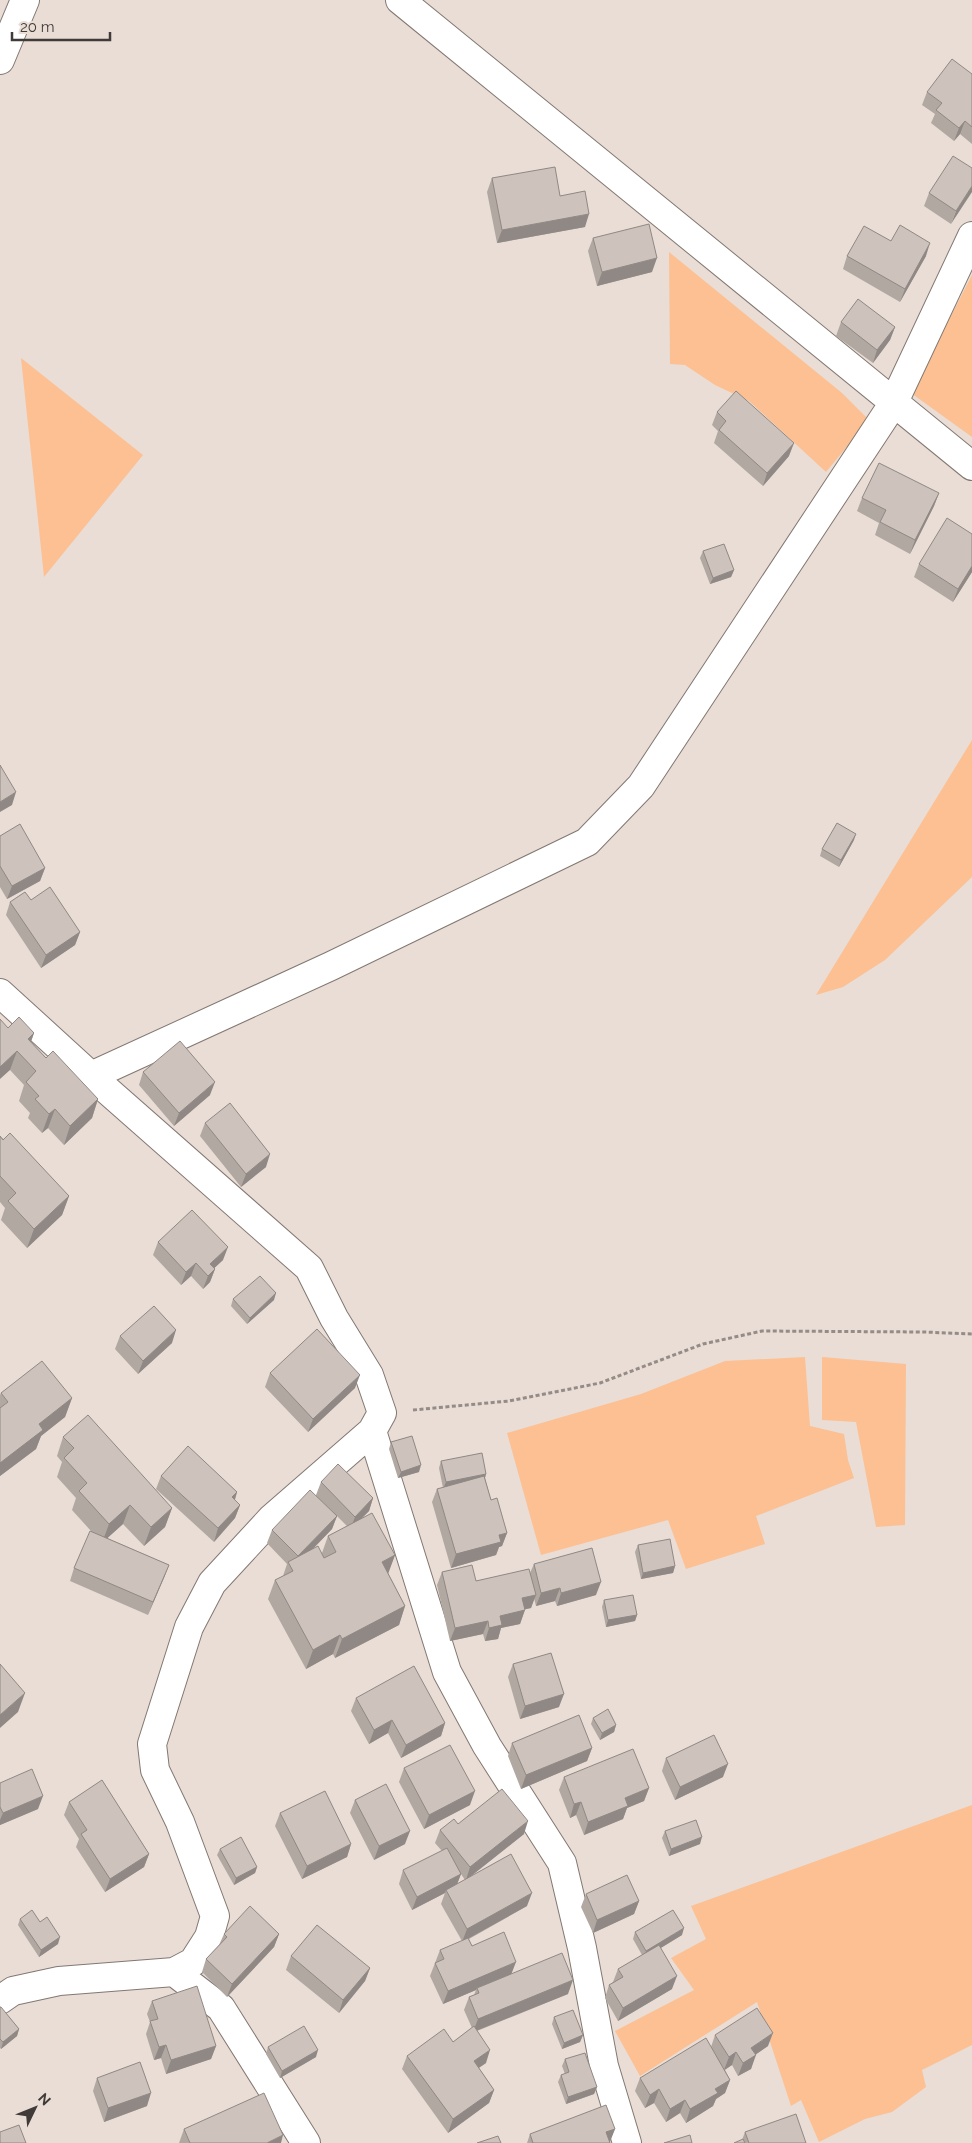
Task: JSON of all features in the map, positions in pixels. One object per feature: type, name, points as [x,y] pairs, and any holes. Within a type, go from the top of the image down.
[{"type":"street","points":[[0,60],[25,0]]},
{"type":"street","points":[[400,0],[893,404],[972,466]]},
{"type":"street","points":[[91,1076],[349,958],[587,842],[641,786],[893,404],[972,236]]},
{"type":"street","points":[[0,993],[91,1076],[309,1268],[334,1318],[369,1375],[377,1422],[447,1672],[487,1746],[562,1863],[582,1948],[604,2066],[627,2143]]},
{"type":"street","points":[[0,2000],[13,1991],[59,1981],[174,1972],[193,1962],[209,1936],[215,1916],[180,1822],[155,1770],[152,1744],[189,1627],[212,1583],[272,1518],[377,1422]]},
{"type":"street","points":[[174,1972],[221,2008],[306,2143]]},
{"type":"path","points":[[377,1422],[509,1401],[600,1383],[703,1344],[762,1331],[972,1334]]},
{"type":"shaded area","points":[[669,252],[842,393],[869,420],[826,472],[749,401],[715,385],[685,365],[670,364]]},
{"type":"shaded area","points":[[972,275],[972,437],[911,393]]},
{"type":"shaded area","points":[[21,358],[143,455],[44,577]]},
{"type":"shaded area","points":[[972,740],[972,877],[885,960],[843,987],[816,995]]},
{"type":"shaded area","points":[[805,1357],[810,1426],[844,1434],[848,1460],[854,1478],[756,1516],[765,1544],[686,1569],[668,1520],[541,1555],[507,1433],[641,1394],[725,1361]]},
{"type":"shaded area","points":[[822,1357],[906,1364],[905,1525],[876,1527],[856,1422],[822,1420]]},
{"type":"shaded area","points":[[972,1805],[972,2045],[922,2070],[926,2087],[892,2112],[865,2119],[819,2142],[801,2100],[791,2106],[757,2002],[640,2076],[615,2031],[694,1990],[671,1958],[706,1939],[691,1906]]},
{"type":"building","points":[[952,59],[972,74],[972,127],[965,121],[959,128],[936,110],[942,103],[927,92]]},
{"type":"building","points":[[953,156],[972,168],[972,186],[956,211],[929,193]]},
{"type":"building","points":[[555,167],[560,196],[585,191],[589,214],[502,230],[492,178]]},
{"type":"building","points":[[649,224],[657,258],[602,272],[593,238]]},
{"type":"building","points":[[900,225],[930,243],[905,289],[847,256],[864,226],[891,241]]},
{"type":"building","points":[[858,299],[895,327],[877,350],[841,322]]},
{"type":"building","points":[[736,391],[794,443],[767,473],[719,430],[726,421],[717,412]]},
{"type":"building","points":[[879,463],[939,493],[915,540],[880,522],[886,510],[862,498]]},
{"type":"building","points":[[947,518],[972,534],[972,566],[958,589],[919,564]]},
{"type":"building","points":[[724,544],[734,570],[713,578],[703,551]]},
{"type":"building","points":[[0,765],[16,792],[0,802]]},
{"type":"building","points":[[837,823],[856,834],[841,860],[822,849]]},
{"type":"building","points":[[20,824],[45,868],[12,886],[0,866],[0,836]]},
{"type":"building","points":[[50,887],[80,932],[46,955],[10,902],[25,892],[31,900]]},
{"type":"building","points":[[19,1017],[34,1033],[28,1039],[46,1058],[53,1051],[98,1099],[70,1126],[55,1109],[49,1114],[35,1099],[39,1096],[26,1082],[36,1071],[17,1051],[0,1067],[0,1019],[8,1028]]},
{"type":"building","points":[[180,1041],[215,1082],[179,1113],[143,1072]]},
{"type":"building","points":[[230,1103],[270,1154],[246,1174],[205,1123]]},
{"type":"building","points":[[10,1133],[69,1196],[34,1229],[8,1201],[16,1193],[0,1176],[0,1136],[3,1140]]},
{"type":"building","points":[[192,1210],[228,1247],[210,1264],[215,1269],[208,1276],[196,1263],[186,1272],[158,1242]]},
{"type":"building","points":[[260,1276],[276,1293],[250,1318],[233,1299]]},
{"type":"building","points":[[154,1306],[176,1330],[143,1361],[120,1336]]},
{"type":"building","points":[[317,1329],[360,1375],[313,1419],[270,1373]]},
{"type":"building","points":[[42,1361],[72,1398],[39,1424],[43,1430],[0,1463],[0,1408],[8,1402],[1,1393]]},
{"type":"building","points":[[88,1415],[172,1508],[151,1527],[130,1505],[109,1524],[79,1491],[87,1483],[64,1458],[74,1448],[63,1437]]},
{"type":"building","points":[[412,1436],[421,1465],[401,1472],[391,1442]]},
{"type":"building","points":[[188,1446],[237,1492],[232,1497],[240,1505],[218,1528],[161,1476]]},
{"type":"building","points":[[482,1453],[486,1474],[446,1482],[441,1461]]},
{"type":"building","points":[[338,1464],[373,1498],[355,1517],[321,1482]]},
{"type":"building","points":[[484,1476],[491,1500],[497,1498],[507,1533],[499,1535],[501,1542],[456,1554],[437,1489]]},
{"type":"building","points":[[310,1490],[337,1516],[298,1556],[272,1530]]},
{"type":"building","points":[[372,1513],[395,1555],[382,1562],[405,1606],[342,1639],[340,1635],[313,1650],[275,1580],[293,1571],[288,1562],[318,1546],[324,1558],[336,1552],[328,1536]]},
{"type":"building","points":[[90,1531],[169,1565],[153,1602],[74,1568]]},
{"type":"building","points":[[670,1539],[675,1566],[643,1573],[638,1545]]},
{"type":"building","points":[[592,1548],[601,1582],[561,1593],[560,1588],[541,1593],[534,1564]]},
{"type":"building","points":[[472,1565],[476,1581],[529,1569],[536,1595],[522,1598],[525,1610],[500,1616],[502,1625],[489,1628],[488,1621],[455,1628],[442,1572]]},
{"type":"building","points":[[633,1595],[637,1615],[608,1620],[604,1600]]},
{"type":"building","points":[[551,1653],[564,1694],[525,1706],[513,1664]]},
{"type":"building","points":[[0,1664],[25,1693],[0,1715]]},
{"type":"building","points":[[414,1666],[445,1723],[406,1745],[392,1720],[374,1730],[356,1698]]},
{"type":"building","points":[[608,1709],[616,1725],[602,1733],[593,1718]]},
{"type":"building","points":[[579,1715],[592,1748],[526,1775],[512,1743]]},
{"type":"building","points":[[714,1735],[728,1764],[680,1787],[666,1758]]},
{"type":"building","points":[[450,1745],[475,1791],[429,1815],[404,1768]]},
{"type":"building","points":[[633,1749],[649,1788],[625,1798],[628,1806],[588,1822],[581,1802],[574,1804],[564,1777]]},
{"type":"building","points":[[32,1769],[43,1796],[3,1813],[0,1807],[0,1783]]},
{"type":"building","points":[[102,1780],[149,1854],[110,1879],[81,1834],[87,1830],[69,1802]]},
{"type":"building","points":[[386,1784],[410,1831],[379,1846],[355,1800]]},
{"type":"building","points":[[502,1789],[528,1821],[470,1867],[440,1830],[454,1819],[458,1824]]},
{"type":"building","points":[[325,1791],[351,1844],[307,1866],[280,1813]]},
{"type":"building","points":[[696,1820],[702,1837],[671,1849],[665,1831]]},
{"type":"building","points":[[241,1837],[257,1867],[236,1878],[220,1849]]},
{"type":"building","points":[[447,1848],[461,1874],[417,1897],[403,1870]]},
{"type":"building","points":[[511,1854],[532,1893],[467,1929],[446,1890]]},
{"type":"building","points":[[627,1875],[639,1901],[597,1920],[586,1894]]},
{"type":"building","points":[[250,1906],[279,1934],[232,1984],[206,1959],[227,1937],[224,1934]]},
{"type":"building","points":[[32,1910],[40,1922],[47,1917],[60,1937],[41,1950],[20,1919]]},
{"type":"building","points":[[673,1910],[684,1928],[646,1951],[635,1932]]},
{"type":"building","points":[[317,1925],[370,1968],[343,2000],[291,1956]]},
{"type":"building","points":[[504,1932],[516,1962],[448,1991],[435,1963],[444,1959],[440,1950],[468,1938],[472,1946]]},
{"type":"building","points":[[659,1945],[677,1976],[623,2008],[609,1985],[623,1977],[618,1969]]},
{"type":"building","points":[[562,1953],[573,1980],[478,2019],[469,1997],[479,1993],[477,1988]]},
{"type":"building","points":[[197,1986],[216,2046],[171,2060],[166,2045],[159,2047],[150,2021],[158,2019],[152,2001]]},
{"type":"building","points":[[0,2007],[19,2029],[3,2042],[0,2039]]},
{"type":"building","points":[[757,2008],[773,2033],[751,2048],[756,2055],[743,2063],[736,2052],[729,2057],[715,2035]]},
{"type":"building","points":[[573,2010],[583,2035],[564,2043],[554,2017]]},
{"type":"building","points":[[304,2026],[318,2050],[282,2071],[268,2047]]},
{"type":"building","points":[[474,2026],[490,2050],[474,2061],[494,2090],[453,2119],[407,2056],[444,2029],[453,2042]]},
{"type":"building","points":[[706,2038],[730,2080],[715,2089],[718,2093],[690,2109],[685,2100],[670,2109],[659,2089],[650,2095],[640,2078]]},
{"type":"building","points":[[585,2053],[597,2087],[568,2097],[561,2075],[569,2072],[565,2059]]},
{"type":"building","points":[[140,2062],[151,2093],[108,2108],[97,2078]]},
{"type":"building","points":[[264,2093],[283,2135],[267,2143],[190,2143],[184,2129]]},
{"type":"building","points":[[606,2105],[615,2129],[606,2132],[610,2143],[533,2143],[530,2134]]},
{"type":"building","points":[[796,2114],[806,2143],[749,2143],[745,2132]]},
{"type":"building","points":[[19,2125],[26,2143],[0,2143],[0,2132]]},
{"type":"building","points":[[690,2135],[692,2143],[664,2143]]},
{"type":"building","points":[[498,2136],[501,2143],[477,2143]]},
{"type":"building","points":[[743,2139],[745,2143],[734,2143]]}]
